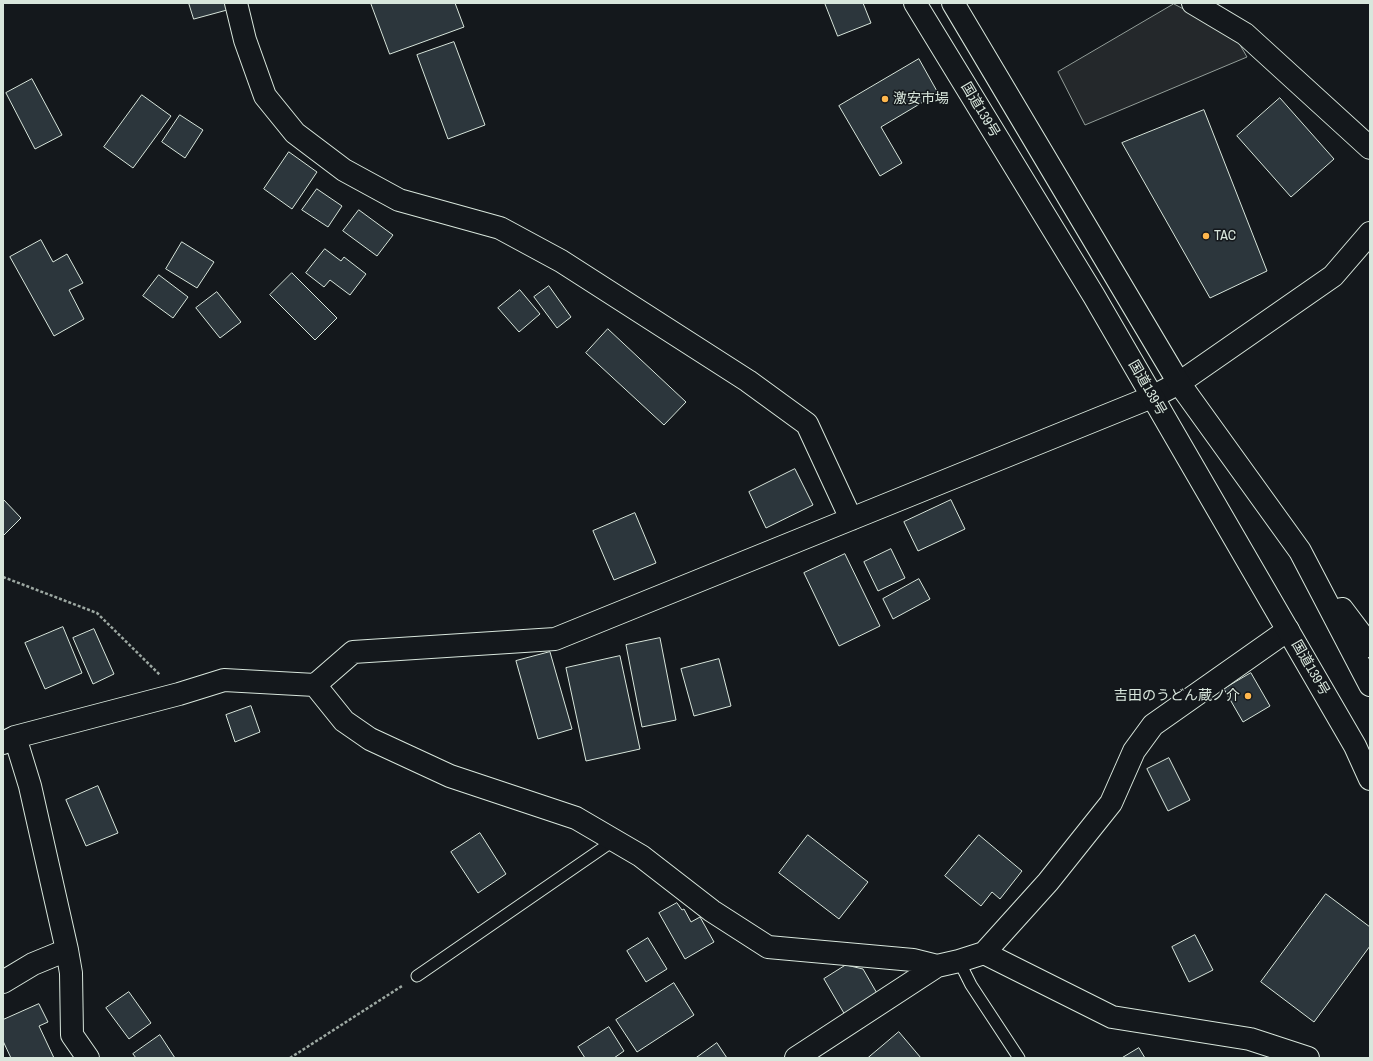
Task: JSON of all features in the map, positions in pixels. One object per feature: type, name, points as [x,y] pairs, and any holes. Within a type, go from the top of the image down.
[{"type":"main road","points":[[236,3],[245,40],[265,96],[296,133],[344,170],[399,200],[500,228],[561,261],[748,381],[807,424],[851,519]]},
{"type":"main road","name":"国道139号","points":[[915,3],[1094,296],[1355,746],[1370,779]]},
{"type":"main road","points":[[953,3],[1179,383],[1370,646]]},
{"type":"main road","points":[[1193,3],[1245,34],[1370,148]]},
{"type":"main road","points":[[88,1058],[72,1035],[71,973],[67,950],[30,786],[9,740],[179,694],[224,680],[315,685],[353,652],[555,639],[1152,397],[1179,383],[1333,276],[1370,233]]},
{"type":"main road","points":[[1300,551],[1370,685]]},
{"type":"main road","points":[[796,1058],[936,966],[984,953],[1048,882],[1111,803],[1134,751],[1153,725],[1288,630]]},
{"type":"main road","points":[[315,685],[344,721],[370,739],[450,776],[576,818],[641,856],[712,910],[768,947],[913,960],[936,966]]},
{"type":"main road","points":[[3,982],[33,964],[67,950]]},
{"type":"main road","points":[[984,953],[1112,1017],[1250,1040],[1308,1058]]},
{"type":"lane","points":[[418,976],[613,841]]},
{"type":"lane","points":[[959,961],[971,985],[1019,1058]]},
{"type":"path","points":[[3,577],[98,613],[179,694]]},
{"type":"path","points":[[290,1058],[418,976]]},
{"type":"shaded area","points":[[1174,4],[1235,36],[1247,57],[1085,125],[1058,72]]},
{"type":"building","points":[[189,3],[225,3],[227,10],[194,19]]},
{"type":"building","points":[[371,3],[455,3],[464,27],[390,54]]},
{"type":"building","points":[[825,3],[863,3],[871,23],[838,36]]},
{"type":"building","points":[[454,42],[485,125],[448,139],[417,55]]},
{"type":"building","points":[[919,59],[938,93],[881,127],[902,163],[880,176],[839,106]]},
{"type":"building","points":[[32,79],[62,135],[35,149],[6,93]]},
{"type":"building","points":[[142,95],[171,116],[133,168],[104,147]]},
{"type":"building","points":[[1280,98],[1334,159],[1291,197],[1237,136]]},
{"type":"building","points":[[1204,110],[1267,271],[1210,298],[1122,143]]},
{"type":"building","points":[[180,115],[203,130],[185,158],[162,142]]},
{"type":"building","points":[[289,152],[317,172],[292,209],[264,189]]},
{"type":"building","points":[[317,189],[342,206],[328,227],[302,210]]},
{"type":"building","points":[[359,210],[393,235],[377,256],[343,231]]},
{"type":"building","points":[[41,240],[53,262],[67,254],[83,283],[69,290],[84,319],[54,336],[10,257]]},
{"type":"building","points":[[182,242],[214,262],[197,288],[166,269]]},
{"type":"building","points":[[325,249],[341,261],[344,257],[366,274],[350,295],[330,280],[324,287],[306,273]]},
{"type":"building","points":[[292,273],[337,318],[315,340],[270,295]]},
{"type":"building","points":[[159,275],[188,297],[173,318],[143,296]]},
{"type":"building","points":[[549,286],[571,317],[557,328],[534,297]]},
{"type":"building","points":[[520,290],[540,314],[519,332],[498,308]]},
{"type":"building","points":[[217,292],[241,322],[220,338],[196,308]]},
{"type":"building","points":[[608,329],[686,402],[664,425],[586,353]]},
{"type":"building","points":[[795,469],[813,505],[766,528],[749,492]]},
{"type":"building","points":[[3,499],[21,518],[3,536]]},
{"type":"building","points":[[951,500],[965,529],[918,551],[904,522]]},
{"type":"building","points":[[635,513],[656,563],[614,580],[593,531]]},
{"type":"building","points":[[891,549],[905,578],[878,591],[864,562]]},
{"type":"building","points":[[845,554],[880,626],[839,646],[804,573]]},
{"type":"building","points":[[919,579],[930,599],[893,619],[883,599]]},
{"type":"building","points":[[63,627],[82,673],[45,689],[25,643]]},
{"type":"building","points":[[94,629],[114,674],[93,684],[73,638]]},
{"type":"building","points":[[660,638],[676,720],[642,727],[626,645]]},
{"type":"building","points":[[550,652],[572,729],[538,739],[516,661]]},
{"type":"building","points":[[620,656],[640,749],[586,761],[566,668]]},
{"type":"building","points":[[719,659],[731,706],[694,716],[681,669]]},
{"type":"building","points":[[1251,673],[1270,706],[1243,722],[1224,689]]},
{"type":"building","points":[[251,706],[260,732],[235,742],[226,715]]},
{"type":"building","points":[[1169,758],[1190,800],[1168,811],[1147,769]]},
{"type":"building","points":[[98,786],[118,833],[86,846],[66,800]]},
{"type":"building","points":[[480,833],[506,874],[478,893],[451,852]]},
{"type":"building","points":[[808,835],[868,882],[839,919],[779,873]]},
{"type":"building","points":[[979,835],[1022,871],[1000,899],[992,892],[981,906],[945,876]]},
{"type":"building","points":[[1326,894],[1370,927],[1370,946],[1314,1022],[1261,982]]},
{"type":"building","points":[[677,903],[682,910],[684,909],[691,922],[700,917],[714,942],[685,959],[659,913]]},
{"type":"building","points":[[1195,935],[1213,970],[1189,982],[1172,947]]},
{"type":"building","points":[[648,938],[667,969],[646,982],[627,951]]},
{"type":"building","points":[[846,965],[863,969],[878,995],[845,1015],[824,979]]},
{"type":"building","points":[[674,983],[694,1015],[637,1052],[616,1020]]},
{"type":"building","points":[[129,992],[151,1023],[129,1039],[106,1008]]},
{"type":"building","points":[[39,1004],[48,1022],[39,1026],[54,1058],[11,1058],[3,1041],[3,1020]]},
{"type":"building","points":[[609,1027],[624,1051],[614,1058],[585,1058],[578,1047]]},
{"type":"building","points":[[899,1032],[921,1058],[868,1058]]},
{"type":"building","points":[[160,1035],[175,1058],[136,1058],[133,1054]]},
{"type":"building","points":[[717,1043],[727,1058],[696,1058]]},
{"type":"building","points":[[1139,1048],[1145,1058],[1122,1058]]},
{"type":"place","name":"激安市場","points":[[885,99]]},
{"type":"place","name":"TAC","points":[[1206,236]]},
{"type":"place","name":"吉田のうどん蔵ノ介","points":[[1248,696]]}]
